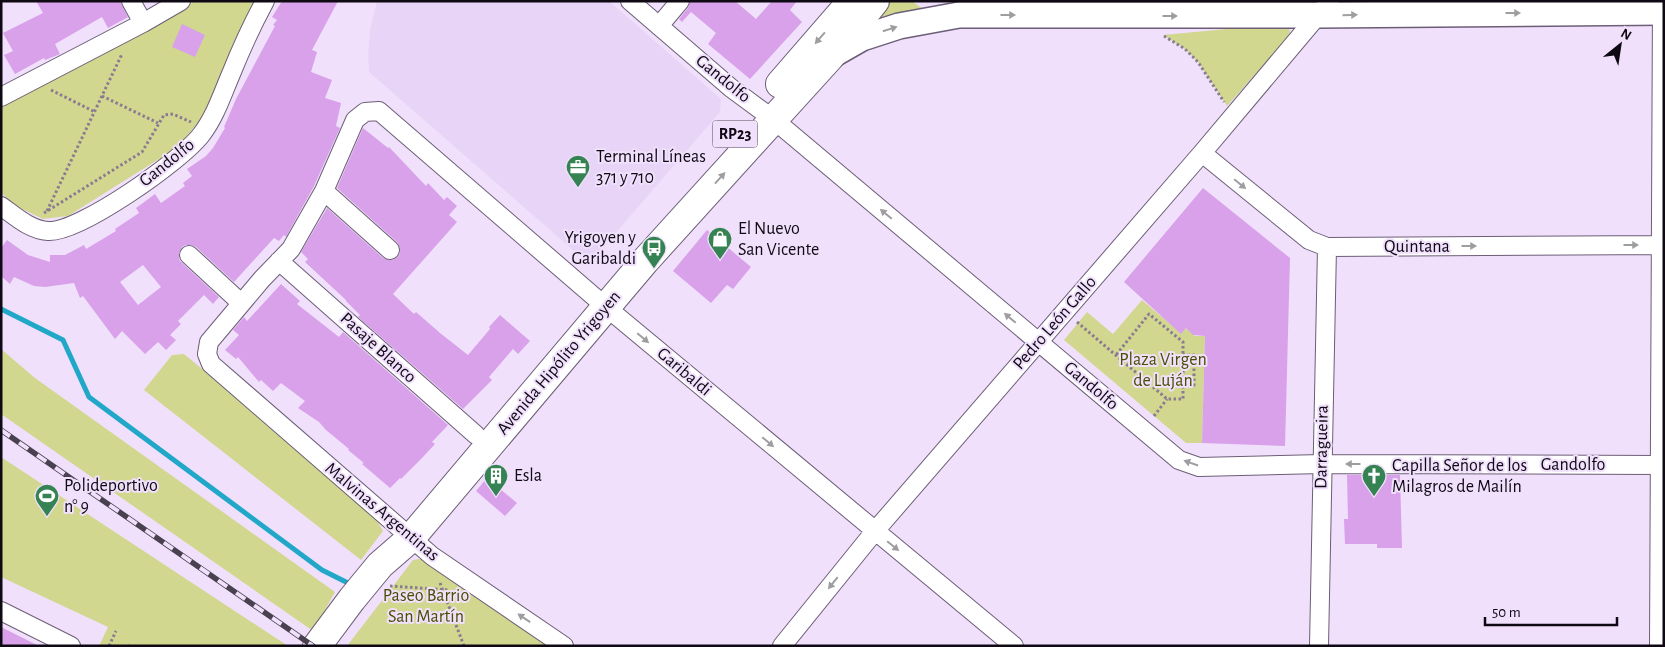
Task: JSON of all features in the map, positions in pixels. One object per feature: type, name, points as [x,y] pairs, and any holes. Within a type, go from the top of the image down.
[{"type":"main road","name":"Avenida Hipólito Yrigoyen","points":[[405,532],[600,301],[766,113],[852,1]]},
{"type":"main road","name":"Avenida Hipólito Yrigoyen","points":[[766,113],[830,56],[875,1]]},
{"type":"main road","points":[[926,1],[938,8],[959,15]]},
{"type":"main road","points":[[830,56],[862,38],[899,26],[959,15],[1148,16],[1324,8],[1662,9]]},
{"type":"main road","name":"Avenida Hipólito Yrigoyen","points":[[317,646],[352,599],[385,575],[405,532],[476,435],[600,301]]},
{"type":"street","points":[[131,1],[139,25]]},
{"type":"street","points":[[1,97],[181,1]]},
{"type":"street","name":"Gandolfo","points":[[1,206],[36,229],[59,230],[73,225],[136,190],[186,152],[213,116],[248,33],[265,1]]},
{"type":"street","name":"Gandolfo","points":[[630,1],[731,88],[766,113],[1179,460],[1199,466],[1322,464],[1662,465]]},
{"type":"street","points":[[659,26],[680,1]]},
{"type":"street","name":"Pedro León Gallo","points":[[782,646],[875,532],[1234,116],[1324,8]]},
{"type":"street","points":[[1659,646],[1662,465],[1662,9]]},
{"type":"street","name":"Garibaldi","points":[[324,191],[355,120],[365,112],[379,111],[600,301],[1014,646]]},
{"type":"street","name":"Quintana","points":[[1202,153],[1309,240],[1327,247],[1662,245]]},
{"type":"street","points":[[190,255],[241,304],[291,249],[324,191],[390,250]]},
{"type":"street","name":"Darragueira","points":[[1319,646],[1327,247]]},
{"type":"street","name":"Pasaje Blanco","points":[[279,261],[476,435]]},
{"type":"street","name":"Malvinas Argentinas","points":[[241,304],[209,342],[207,354],[211,364],[432,556],[564,646]]},
{"type":"street","points":[[1,611],[71,646]]},
{"type":"path","points":[[1148,16],[1163,35],[1185,49],[1198,62],[1234,116]]},
{"type":"path","points":[[46,212],[102,96],[139,25]]},
{"type":"path","points":[[32,81],[95,112]]},
{"type":"path","points":[[102,96],[158,123]]},
{"type":"path","points":[[26,224],[142,152],[164,115],[173,114],[205,128]]},
{"type":"path","points":[[1065,312],[1168,399],[1183,399],[1183,342],[1149,314],[1116,355]]},
{"type":"path","points":[[1183,355],[1194,355],[1194,385],[1183,385]]},
{"type":"path","points":[[1143,429],[1168,399]]},
{"type":"path","points":[[432,556],[429,562],[444,589],[464,646]]},
{"type":"path","points":[[385,575],[457,591]]},
{"type":"path","points":[[109,646],[116,631]]},
{"type":"shaded area","name":"Terminal Líneas 371 y 710","points":[[377,1],[609,1],[721,99],[720,112],[589,264],[369,72],[370,30]]},
{"type":"green space","points":[[195,1],[254,1],[234,42],[206,114],[175,149],[68,216],[43,219],[18,207],[1,193],[1,105]]},
{"type":"green space","points":[[883,1],[912,1],[926,11],[857,30]]},
{"type":"green space","points":[[1281,24],[1287,26],[1290,31],[1289,36],[1227,106],[1198,62],[1185,49],[1163,35]]},
{"type":"green space","name":"Plaza Virgen de Luján","points":[[1142,300],[1181,333],[1186,328],[1195,336],[1205,336],[1202,443],[1186,443],[1064,340],[1087,312],[1113,334]]},
{"type":"green space","points":[[1,349],[35,378],[335,592],[313,631],[1,414]]},
{"type":"green space","points":[[184,354],[370,508],[383,531],[361,560],[144,390],[172,355]]},
{"type":"green space","name":"Polideportivo n° 9","points":[[1,457],[288,646],[99,646],[108,627],[1,577]]},
{"type":"green space","name":"Paseo Barrio San Martín","points":[[425,559],[550,646],[347,646],[413,560]]},
{"type":"building","points":[[36,1],[120,1],[128,17],[108,28],[102,17],[55,44],[60,54],[45,60],[44,58],[15,74],[4,55],[13,51],[3,33],[43,13]]},
{"type":"building","points":[[282,1],[338,1],[312,50],[317,52],[311,72],[332,80],[325,98],[341,103],[336,126],[340,128],[314,186],[286,237],[284,235],[279,241],[274,238],[234,282],[196,247],[185,245],[182,247],[179,253],[181,262],[219,297],[213,304],[204,295],[178,321],[181,324],[170,335],[176,340],[166,350],[158,342],[145,354],[122,331],[115,339],[83,296],[80,298],[74,283],[45,287],[34,286],[14,277],[10,284],[1,276],[1,248],[7,240],[28,255],[50,262],[50,255],[65,255],[84,245],[86,249],[116,231],[115,229],[139,213],[136,208],[155,194],[161,203],[185,186],[183,183],[192,176],[187,169],[206,156],[225,128],[236,99],[275,26],[273,25],[277,20],[272,17]],"holes":[[[143,265],[161,287],[138,305],[120,282]]]},
{"type":"building","points":[[690,1],[735,1],[756,19],[772,1],[797,1],[790,10],[802,22],[750,79],[708,44],[716,33],[691,12],[682,22],[679,19],[688,8]]},
{"type":"building","points":[[182,24],[205,35],[195,57],[172,47]]},
{"type":"building","points":[[363,128],[389,147],[426,186],[428,183],[444,200],[447,197],[457,206],[449,215],[457,222],[393,294],[414,314],[416,312],[468,355],[500,315],[530,341],[518,354],[513,349],[489,377],[492,380],[463,409],[358,317],[360,315],[346,300],[305,262],[308,259],[301,252],[327,208],[383,258],[393,260],[400,253],[400,247],[397,242],[337,188]]},
{"type":"building","points":[[1203,188],[1290,258],[1285,446],[1202,443],[1205,336],[1193,335],[1186,328],[1181,334],[1124,282]]},
{"type":"building","points":[[707,230],[751,267],[733,289],[727,285],[711,303],[673,271]]},
{"type":"building","points":[[281,284],[300,301],[297,304],[339,337],[343,332],[448,425],[432,442],[435,444],[390,488],[319,422],[298,408],[305,401],[281,383],[273,391],[261,380],[259,382],[238,357],[236,359],[225,350],[239,335],[233,330],[244,317],[247,321]]},
{"type":"building","name":"Capilla Señor de los Milagros de Mailín","points":[[1347,475],[1400,475],[1402,548],[1377,548],[1377,544],[1345,544],[1344,519],[1348,519]]},
{"type":"building","name":"Esla","points":[[487,478],[517,503],[505,516],[476,491]]},
{"type":"building","points":[[1,627],[39,646],[1,646]]},
{"type":"waterway","points":[[1,309],[63,340],[89,397],[322,570],[352,585]]},
{"type":"railway","points":[[1,430],[313,646]]},
{"type":"place","name":"Terminal Líneas 371 y 710","points":[[578,188]]},
{"type":"place","name":"El Nuevo San Vicente","points":[[720,260]]},
{"type":"place","name":"Yrigoyen y Garibaldi","points":[[654,269]]},
{"type":"place","name":"Esla","points":[[496,497]]},
{"type":"place","name":"Capilla Señor de los Milagros de Mailín","points":[[1374,497]]},
{"type":"place","name":"Polideportivo n° 9","points":[[47,517]]}]
